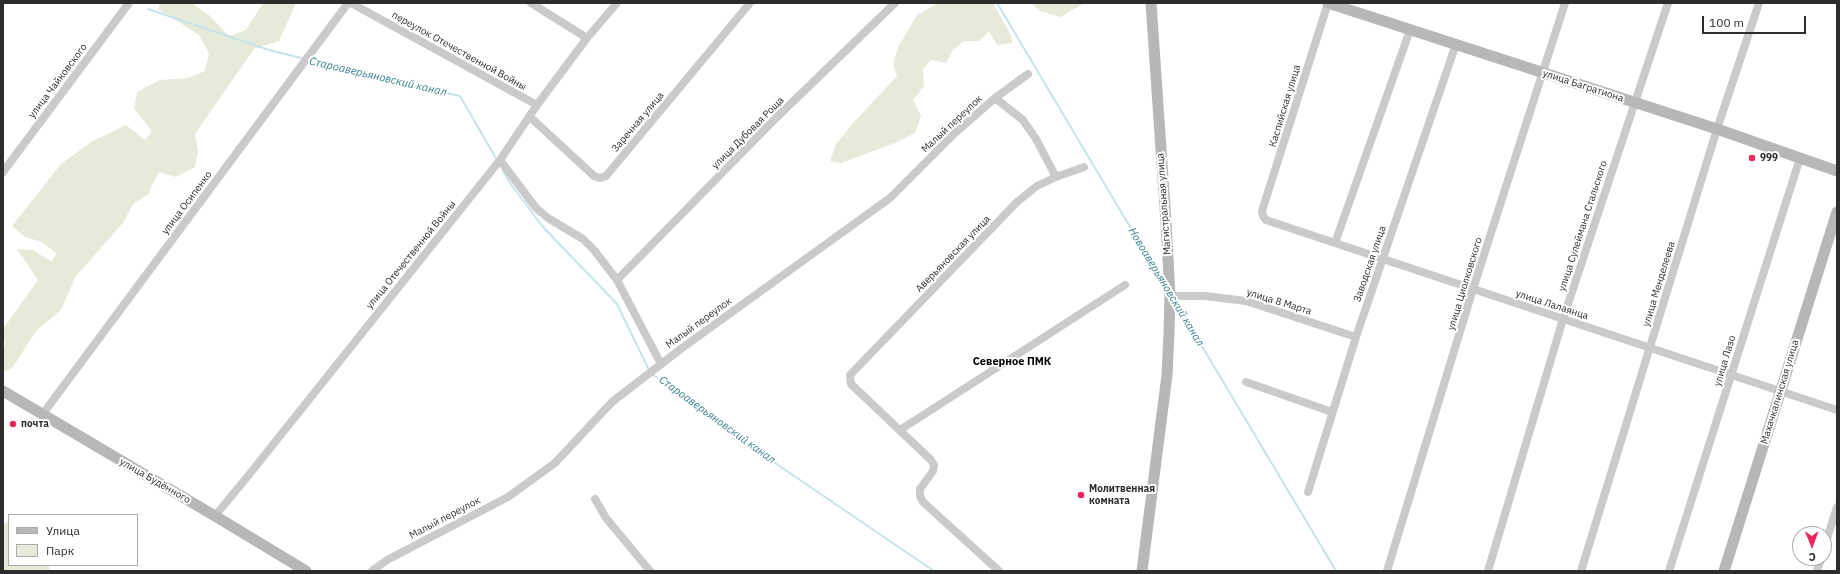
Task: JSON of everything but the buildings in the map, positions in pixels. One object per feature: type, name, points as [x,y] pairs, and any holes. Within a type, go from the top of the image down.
[{"type":"street","name":"улица Чайковского","points":[[3,172],[129,3]]},
{"type":"street","name":"улица Осипенко","points":[[42,415],[348,3]]},
{"type":"street","name":"переулок Отечественной Войны","points":[[351,3],[462,62],[537,105]]},
{"type":"street","points":[[531,3],[587,38]]},
{"type":"street","name":"улица Отечественной Войны","points":[[215,516],[500,160],[537,105],[587,38],[616,3]]},
{"type":"street","name":"Заречная улица","points":[[529,116],[594,176],[600,178],[606,176],[750,3]]},
{"type":"street","name":"улица Дубовая Роща","points":[[617,280],[777,118],[895,3]]},
{"type":"street","name":"Магистральная улица","points":[[1142,571],[1167,375],[1170,296],[1151,3]]},
{"type":"street","name":"улица Багратиона","points":[[1328,3],[1717,129],[1837,171]]},
{"type":"street","name":"Каспийская улица","points":[[1263,216],[1262,211],[1328,3]]},
{"type":"street","name":"улица Циолковского","points":[[1387,571],[1473,289],[1565,3]]},
{"type":"street","name":"улица Сулеймана Стальского","points":[[1488,571],[1563,319],[1668,3]]},
{"type":"street","name":"улица Менделеева","points":[[1581,571],[1717,129],[1759,3]]},
{"type":"street","points":[[1335,243],[1410,30]]},
{"type":"street","name":"Заводская улица","points":[[1308,492],[1356,337],[1456,44]]},
{"type":"street","name":"Малый переулок","points":[[372,571],[387,560],[508,497],[555,463],[612,402],[661,364],[890,198],[954,134],[995,98],[1028,74]]},
{"type":"street","points":[[995,98],[1023,120],[1036,139],[1056,177]]},
{"type":"street","name":"улица Лазо","points":[[1669,571],[1800,158]]},
{"type":"street","points":[[500,160],[536,208],[548,218],[583,240],[594,250],[617,280],[661,364]]},
{"type":"street","name":"Аверьяновская улица","points":[[900,430],[851,384],[850,375],[1017,202],[1037,186],[1056,177],[1084,168]]},
{"type":"street","name":"Махачкалинская улица","points":[[1724,571],[1837,212]]},
{"type":"street","name":"улица Лалаянца","points":[[1263,216],[1266,220],[1837,410]]},
{"type":"street","points":[[999,571],[923,502],[920,496],[920,489],[933,471],[934,466],[932,460],[900,430],[1125,285]]},
{"type":"street","name":"улица 8 Марта","points":[[1170,296],[1205,296],[1246,300],[1356,337]]},
{"type":"street","points":[[1246,382],[1332,412]]},
{"type":"street","name":"улица Будённого","points":[[3,391],[306,571]]},
{"type":"street","points":[[594,499],[606,518],[650,571]]},
{"type":"street","points":[[1831,526],[1837,507]]},
{"type":"green space","points":[[160,3],[191,3],[209,15],[229,36],[246,30],[263,3],[296,3],[279,41],[254,49],[195,134],[198,152],[195,167],[176,177],[159,172],[149,194],[133,204],[123,223],[76,276],[61,310],[36,331],[13,367],[3,373],[3,349],[5,345],[3,329],[38,280],[17,249],[33,250],[52,262],[56,253],[42,242],[25,237],[12,226],[61,164],[91,142],[126,125],[145,140],[152,131],[134,109],[137,92],[160,80],[188,78],[205,71],[209,54],[199,35],[158,9]]},
{"type":"green space","points":[[938,3],[993,3],[1011,35],[1012,43],[997,45],[989,31],[980,41],[964,41],[953,50],[946,63],[931,60],[923,69],[924,86],[913,100],[921,116],[915,133],[895,143],[841,163],[830,161],[836,144],[854,122],[897,76],[893,64],[899,45],[917,15]]},
{"type":"green space","points":[[1031,3],[1085,3],[1060,17],[1040,11]]},
{"type":"green space","points":[[8,521],[8,566],[48,566],[51,571],[3,571],[3,525]]},
{"type":"waterway","name":"Новоаверьяновский канал","points":[[997,3],[1164,284]]},
{"type":"waterway","name":"Староаверьяновский канал","points":[[148,9],[269,50],[305,59]]},
{"type":"waterway","name":"Староаверьяновский канал","points":[[309,60],[322,66],[460,96],[497,160]]},
{"type":"waterway","name":"Староаверьяновский канал","points":[[503,171],[510,183],[543,227],[617,304],[649,370]]},
{"type":"waterway","name":"Новоаверьяновский канал","points":[[1175,301],[1336,571]]},
{"type":"waterway","name":"Староаверьяновский канал","points":[[652,374],[750,446],[934,571]]},
{"type":"place","name":"999","points":[[1752,158]]},
{"type":"place","name":"почта","points":[[13,424]]},
{"type":"place","name":"Молитвенная комната","points":[[1081,495]]},
{"type":"district","name":"Северное ПМК","points":[[1012,362]]}]
